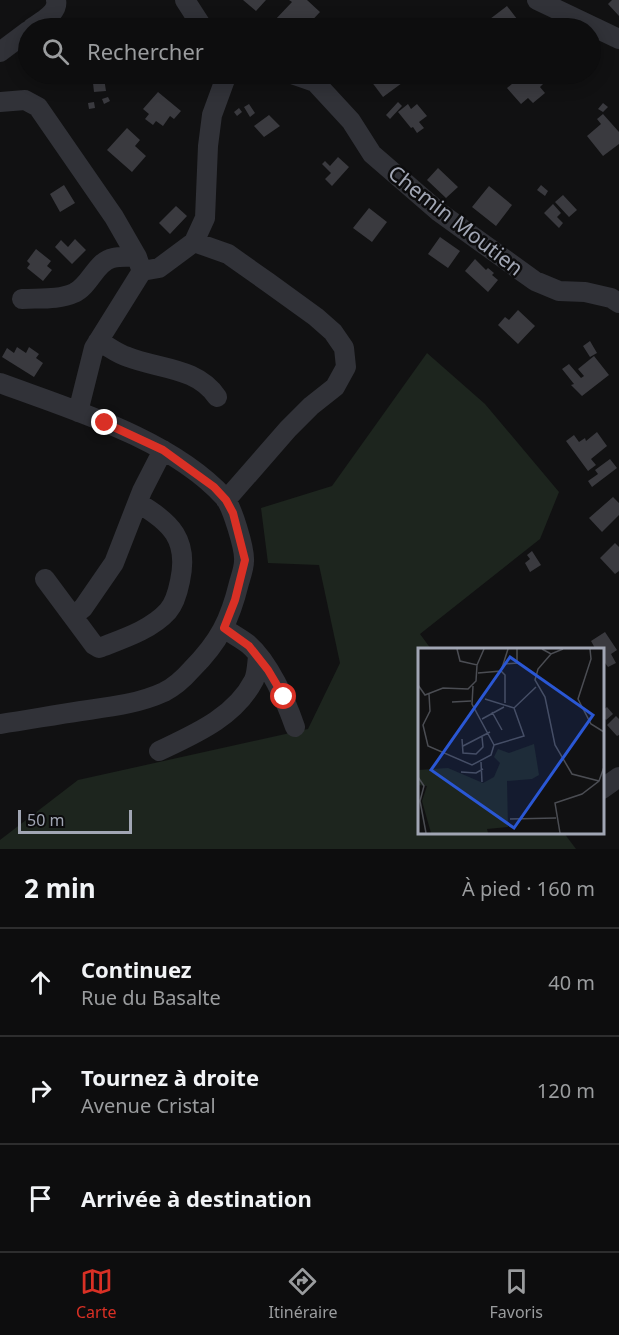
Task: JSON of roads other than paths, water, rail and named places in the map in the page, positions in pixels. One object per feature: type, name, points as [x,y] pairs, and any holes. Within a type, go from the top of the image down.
[{"type":"street","points":[[46,18],[55,11],[56,0]]},
{"type":"street","points":[[185,0],[197,18]]},
{"type":"street","points":[[546,2],[578,18]]},
{"type":"street","points":[[601,30],[619,39]]},
{"type":"street","points":[[0,52],[18,39]]},
{"type":"street","points":[[22,298],[63,297],[73,294],[80,290],[107,260],[114,257],[159,268],[194,242],[205,218],[208,146],[212,115],[223,84]]},
{"type":"street","name":"Chemin Moutien","points":[[317,84],[351,121],[372,154],[439,212],[536,281],[559,291],[585,292],[611,298],[619,303]]},
{"type":"street","points":[[0,101],[25,100],[38,107],[114,217],[139,264]]},
{"type":"street","points":[[194,242],[228,254],[316,317],[333,332],[344,348],[346,367],[335,387],[310,406],[226,500]]},
{"type":"street","points":[[78,412],[94,348],[139,264]]},
{"type":"street","points":[[98,341],[127,357],[186,372],[211,387],[217,397]]},
{"type":"street","points":[[0,383],[78,412],[163,450],[214,487],[226,500],[233,513],[245,560],[235,600],[213,648],[186,676],[166,691],[128,704],[0,724]]},
{"type":"street","points":[[74,615],[83,608],[114,563],[142,490],[163,450]]},
{"type":"street","points":[[45,579],[74,615],[94,645],[99,648],[150,625],[169,610],[177,593],[182,572],[182,550],[177,536],[167,523],[138,503]]},
{"type":"street","points":[[224,628],[249,646],[258,657],[284,697],[295,727]]},
{"type":"street","points":[[159,751],[206,729],[238,703],[255,678],[258,657]]},
{"type":"street","points":[[604,788],[619,777]]}]
